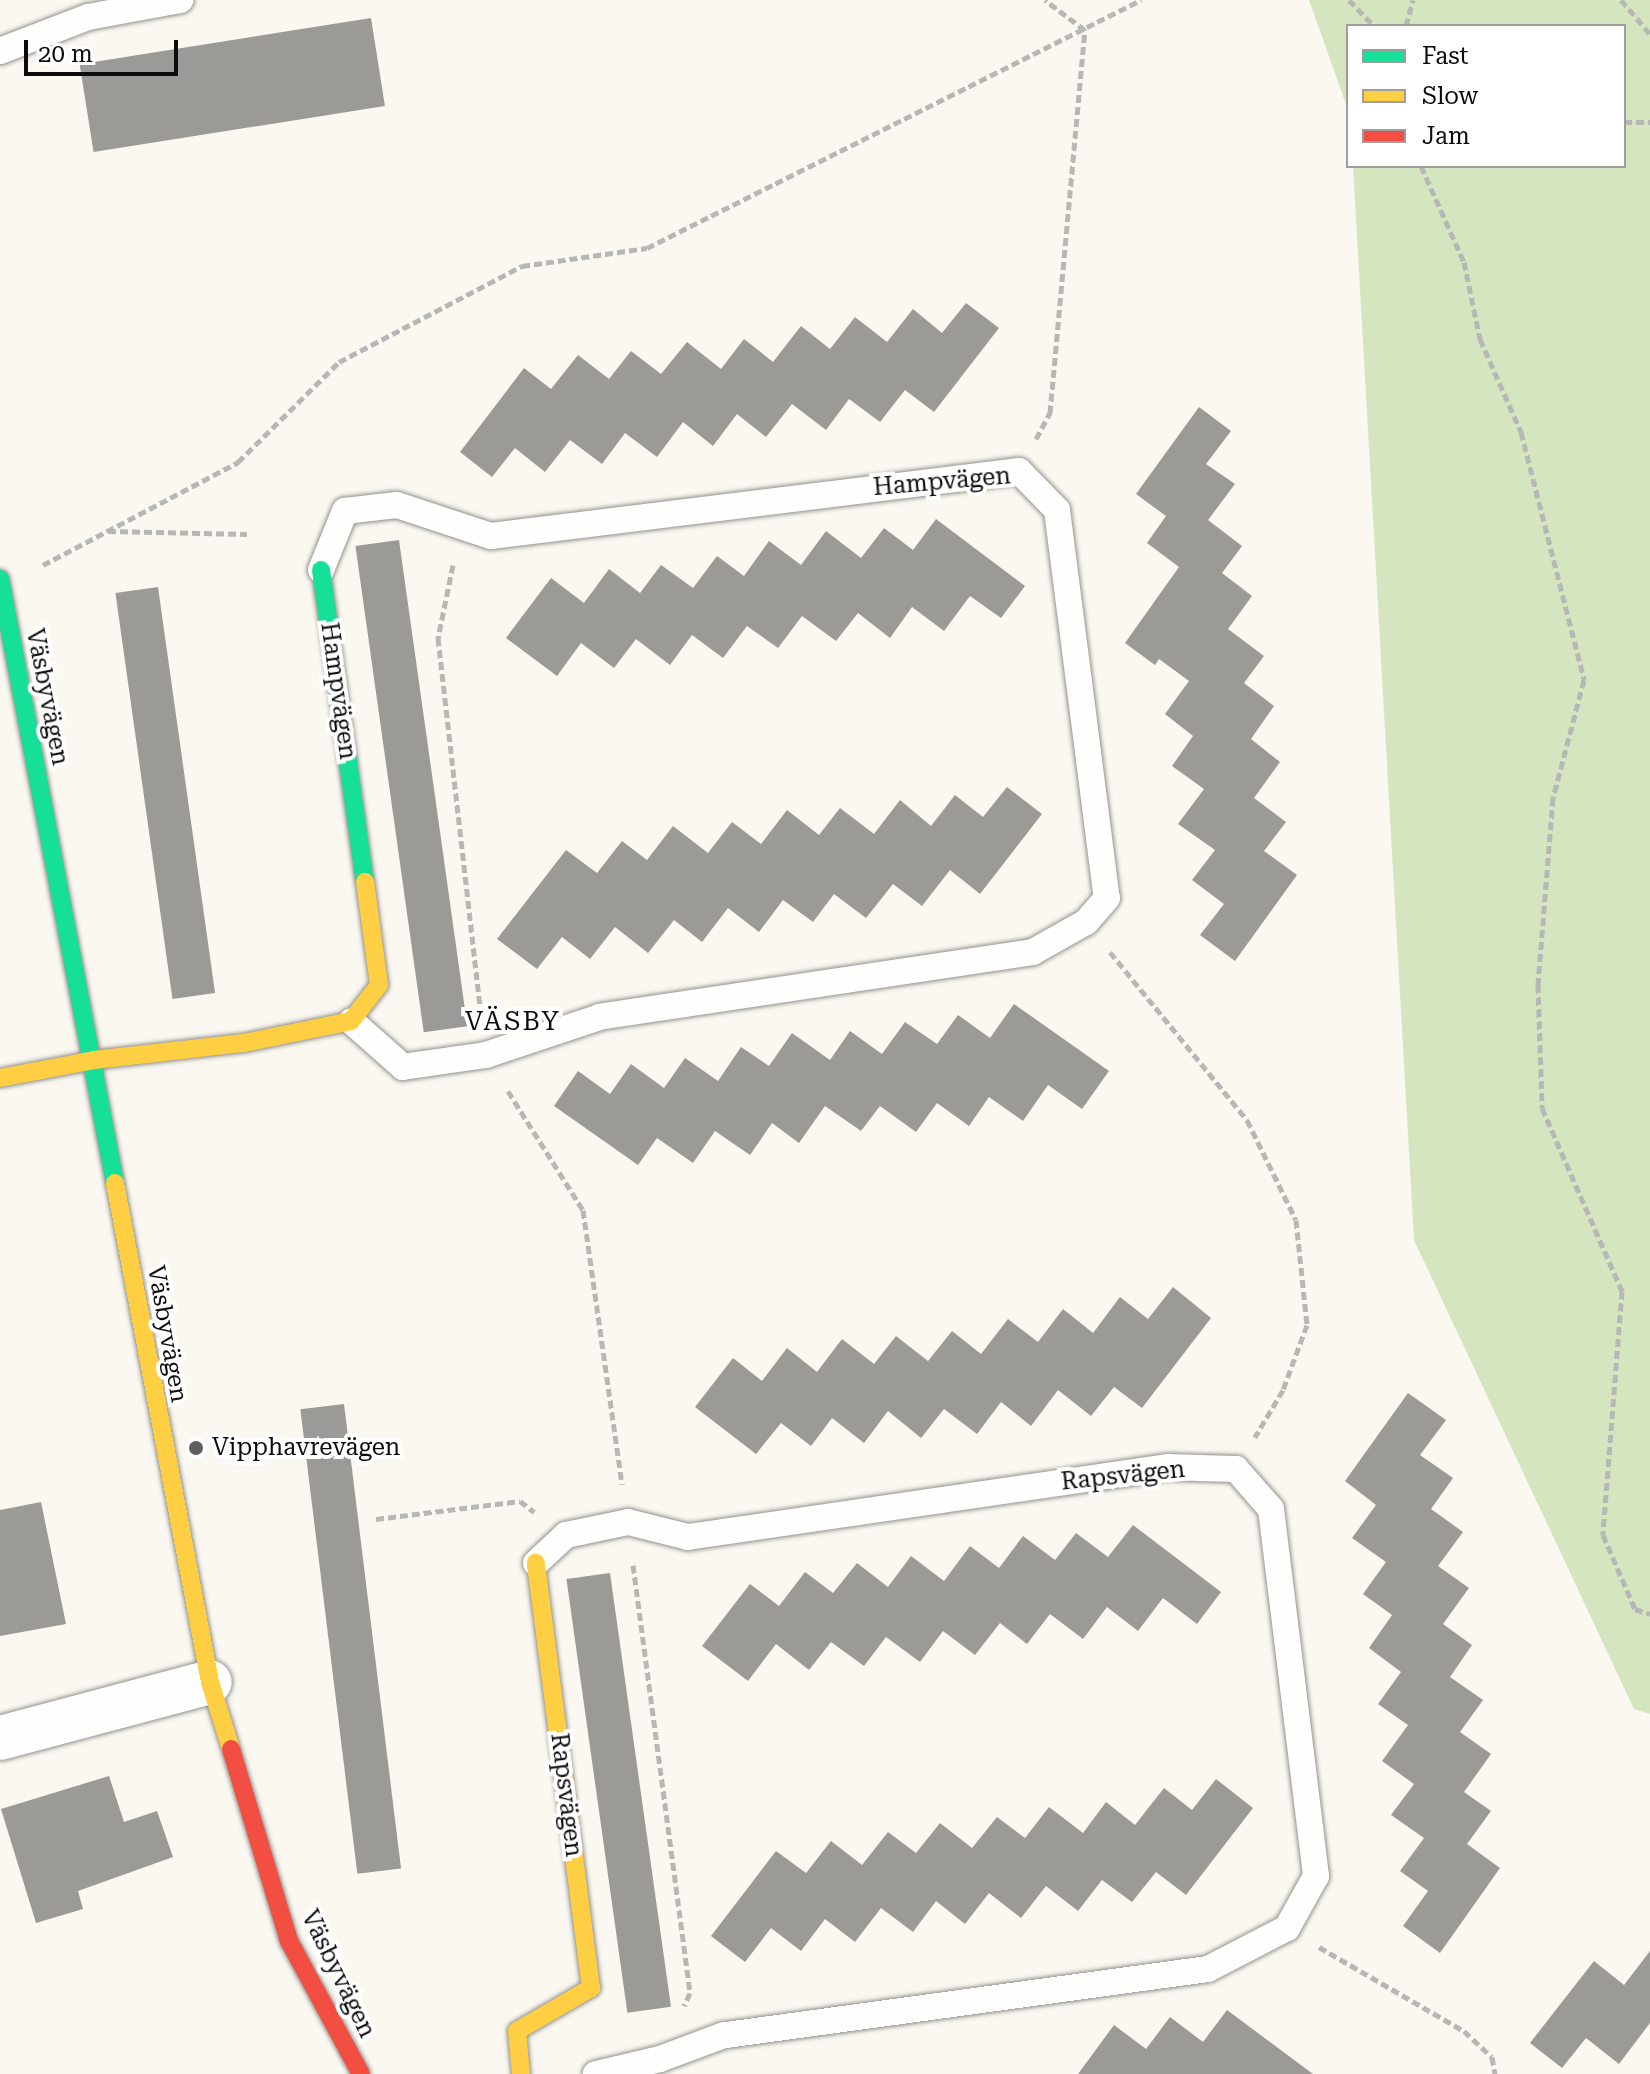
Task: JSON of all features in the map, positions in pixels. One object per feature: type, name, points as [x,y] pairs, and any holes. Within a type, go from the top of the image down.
[{"type":"street","name":"Hampvägen","points":[[321,570],[379,985],[351,1021]]},
{"type":"street","name":"Väsbyvägen","points":[[1,583],[210,1682],[289,1941],[361,2074]]},
{"type":"street","points":[[0,1078],[94,1060],[244,1043],[351,1021]]},
{"type":"street","name":"Rapsvägen","points":[[521,2074],[517,2031],[591,1988],[536,1563]]},
{"type":"street","points":[[0,1738],[210,1682]]},
{"type":"lane","points":[[0,51],[88,17],[180,0]]},
{"type":"lane","name":"Hampvägen","points":[[321,570],[345,511],[397,505],[491,536],[1019,471],[1057,510],[1107,898],[1086,922],[1033,952],[600,1017],[486,1055],[403,1067],[351,1021]]},
{"type":"lane","name":"Rapsvägen","points":[[536,1563],[566,1535],[628,1522],[688,1537],[1169,1467],[1236,1469]]},
{"type":"lane","points":[[596,2074],[660,2059],[724,2035],[1208,1969],[1287,1928],[1316,1876],[1271,1509],[1236,1469]]},
{"type":"path","points":[[1045,0],[1085,30]]},
{"type":"path","points":[[1,583],[238,462],[339,362],[522,266],[647,248],[1141,0]]},
{"type":"path","points":[[1349,0],[1372,24]]},
{"type":"path","points":[[1407,24],[1413,0]]},
{"type":"path","points":[[1621,0],[1650,34]]},
{"type":"path","points":[[1019,471],[1050,413],[1085,30]]},
{"type":"path","points":[[1626,122],[1650,122]]},
{"type":"path","points":[[1422,168],[1464,262],[1480,339],[1521,432],[1584,680],[1553,798],[1538,985],[1542,1108],[1622,1291],[1603,1535],[1635,1609],[1650,1614]]},
{"type":"path","points":[[461,525],[438,638],[486,1055],[583,1210],[690,1993],[660,2059]]},
{"type":"path","points":[[108,531],[247,534]]},
{"type":"path","points":[[1086,922],[1247,1120],[1296,1220],[1307,1325],[1283,1390],[1236,1469]]},
{"type":"path","points":[[376,1519],[520,1501],[566,1535]]},
{"type":"path","points":[[1287,1928],[1464,2031],[1492,2057],[1495,2074]]},
{"type":"green space","points":[[1309,0],[1650,0],[1650,1714],[1634,1709],[1414,1240],[1353,168],[1626,168],[1626,24],[1346,24],[1346,104]]},
{"type":"building","points":[[371,18],[385,106],[94,152],[80,64]]},
{"type":"building","points":[[966,303],[999,328],[934,412],[905,390],[880,422],[849,399],[826,430],[792,404],[766,437],[737,414],[713,446],[683,422],[657,457],[625,433],[602,464],[570,440],[545,472],[515,448],[492,477],[460,452],[524,368],[551,389],[578,355],[609,379],[631,351],[661,374],[687,342],[721,369],[744,339],[773,362],[801,326],[830,349],[855,317],[887,342],[913,309],[942,333]]},
{"type":"building","points":[[1199,407],[1231,431],[1206,464],[1235,484],[1208,520],[1242,546],[1222,573],[1252,596],[1228,629],[1264,656],[1244,683],[1274,706],[1251,739],[1280,762],[1254,798],[1286,822],[1264,851],[1297,875],[1235,961],[1200,935],[1224,904],[1192,880],[1215,850],[1178,824],[1204,789],[1172,766],[1193,736],[1165,714],[1189,681],[1159,659],[1155,665],[1125,643],[1179,567],[1147,543],[1166,516],[1136,494]]},
{"type":"building","points":[[936,519],[1025,586],[1001,618],[970,596],[944,631],[912,607],[890,638],[858,613],[836,641],[802,616],[778,648],[747,626],[723,658],[692,635],[670,665],[636,639],[614,668],[581,643],[557,676],[506,638],[551,578],[584,603],[609,569],[640,593],[661,565],[693,588],[717,556],[744,576],[769,541],[801,565],[826,531],[861,558],[884,528],[913,550]]},
{"type":"building","points":[[399,540],[467,1026],[424,1032],[355,546]]},
{"type":"building","points":[[158,587],[215,993],[172,999],[115,593]]},
{"type":"building","points":[[1007,787],[1042,814],[980,894],[950,870],[922,906],[893,884],[866,918],[834,894],[813,922],[783,900],[759,932],[728,908],[702,942],[674,920],[648,953],[615,927],[590,959],[562,937],[537,969],[497,939],[566,850],[597,873],[622,841],[647,860],[673,826],[708,853],[732,822],[761,844],[787,810],[819,835],[840,808],[874,834],[900,800],[931,826],[955,795],[983,817]]},
{"type":"building","points":[[1014,1004],[1109,1071],[1082,1109],[1048,1085],[1023,1121],[989,1097],[969,1126],[937,1103],[916,1132],[880,1106],[861,1131],[825,1106],[799,1143],[772,1123],[750,1155],[715,1131],[693,1163],[657,1138],[638,1165],[554,1106],[578,1071],[610,1094],[631,1064],[664,1088],[685,1058],[718,1081],[741,1047],[769,1066],[792,1033],[830,1060],[850,1031],[882,1054],[905,1022],[937,1044],[958,1015],[990,1038]]},
{"type":"building","points":[[1173,1287],[1211,1318],[1142,1408],[1114,1387],[1091,1416],[1058,1390],[1031,1426],[1001,1402],[977,1434],[944,1409],[921,1438],[888,1411],[864,1443],[832,1418],[811,1446],[781,1423],[756,1454],[695,1407],[733,1358],[762,1381],[787,1348],[817,1372],[842,1339],[874,1364],[896,1336],[928,1361],[952,1331],[981,1354],[1008,1319],[1038,1342],[1063,1309],[1093,1333],[1120,1297],[1148,1319]]},
{"type":"building","points":[[1408,1393],[1446,1420],[1420,1455],[1453,1478],[1431,1509],[1463,1532],[1438,1566],[1469,1588],[1443,1624],[1472,1645],[1450,1677],[1483,1700],[1460,1732],[1491,1754],[1464,1792],[1491,1811],[1467,1844],[1500,1868],[1440,1953],[1403,1926],[1428,1891],[1400,1871],[1424,1838],[1391,1815],[1414,1784],[1382,1761],[1408,1725],[1378,1704],[1401,1672],[1369,1648],[1392,1615],[1363,1594],[1386,1562],[1352,1538],[1376,1505],[1345,1481]]},
{"type":"building","points":[[344,1404],[401,1869],[357,1874],[300,1409]]},
{"type":"building","points":[[41,1502],[66,1624],[0,1636],[0,1510]]},
{"type":"building","points":[[1133,1525],[1221,1592],[1197,1624],[1163,1598],[1138,1631],[1107,1607],[1083,1639],[1050,1614],[1027,1644],[1000,1623],[975,1655],[943,1631],[920,1662],[886,1637],[864,1666],[831,1642],[809,1670],[776,1644],[748,1681],[702,1646],[750,1584],[779,1606],[805,1572],[833,1593],[857,1563],[888,1587],[911,1556],[944,1581],[970,1546],[999,1568],[1023,1536],[1055,1560],[1076,1533],[1108,1557]]},
{"type":"building","points":[[610,1573],[671,2007],[627,2013],[566,1579]]},
{"type":"building","points":[[109,1776],[124,1822],[157,1811],[173,1857],[78,1891],[83,1909],[36,1923],[1,1809]]},
{"type":"building","points":[[1216,1779],[1253,1808],[1186,1895],[1156,1872],[1132,1902],[1102,1880],[1078,1911],[1046,1886],[1021,1918],[989,1893],[965,1924],[936,1901],[913,1932],[881,1908],[855,1942],[825,1919],[801,1951],[771,1928],[745,1962],[711,1936],[776,1851],[806,1873],[831,1841],[862,1865],[888,1832],[916,1853],[940,1823],[972,1848],[997,1817],[1025,1838],[1049,1807],[1083,1833],[1106,1802],[1135,1825],[1164,1788],[1192,1810]]},
{"type":"building","points":[[1650,1951],[1650,2023],[1619,2064],[1586,2038],[1562,2068],[1530,2043],[1594,1961],[1624,1985]]},
{"type":"building","points":[[1227,2010],[1313,2074],[1078,2074],[1114,2025],[1146,2049],[1170,2017],[1203,2042]]},
{"type":"traffic: fast","points":[[321,570],[365,882]]},
{"type":"traffic: fast","points":[[0,579],[115,1183]]},
{"type":"traffic: slow","points":[[0,1078],[94,1060],[244,1043],[351,1021],[379,985],[365,882]]},
{"type":"traffic: slow","points":[[115,1183],[210,1682],[231,1749]]},
{"type":"traffic: slow","points":[[521,2074],[517,2031],[591,1988],[536,1563]]},
{"type":"traffic: jam","points":[[231,1749],[289,1941],[361,2074]]},
{"type":"place","name":"Vipphavrevägen","points":[[196,1448]]},
{"type":"district","name":"VÄSBY","points":[[513,1022]]}]
